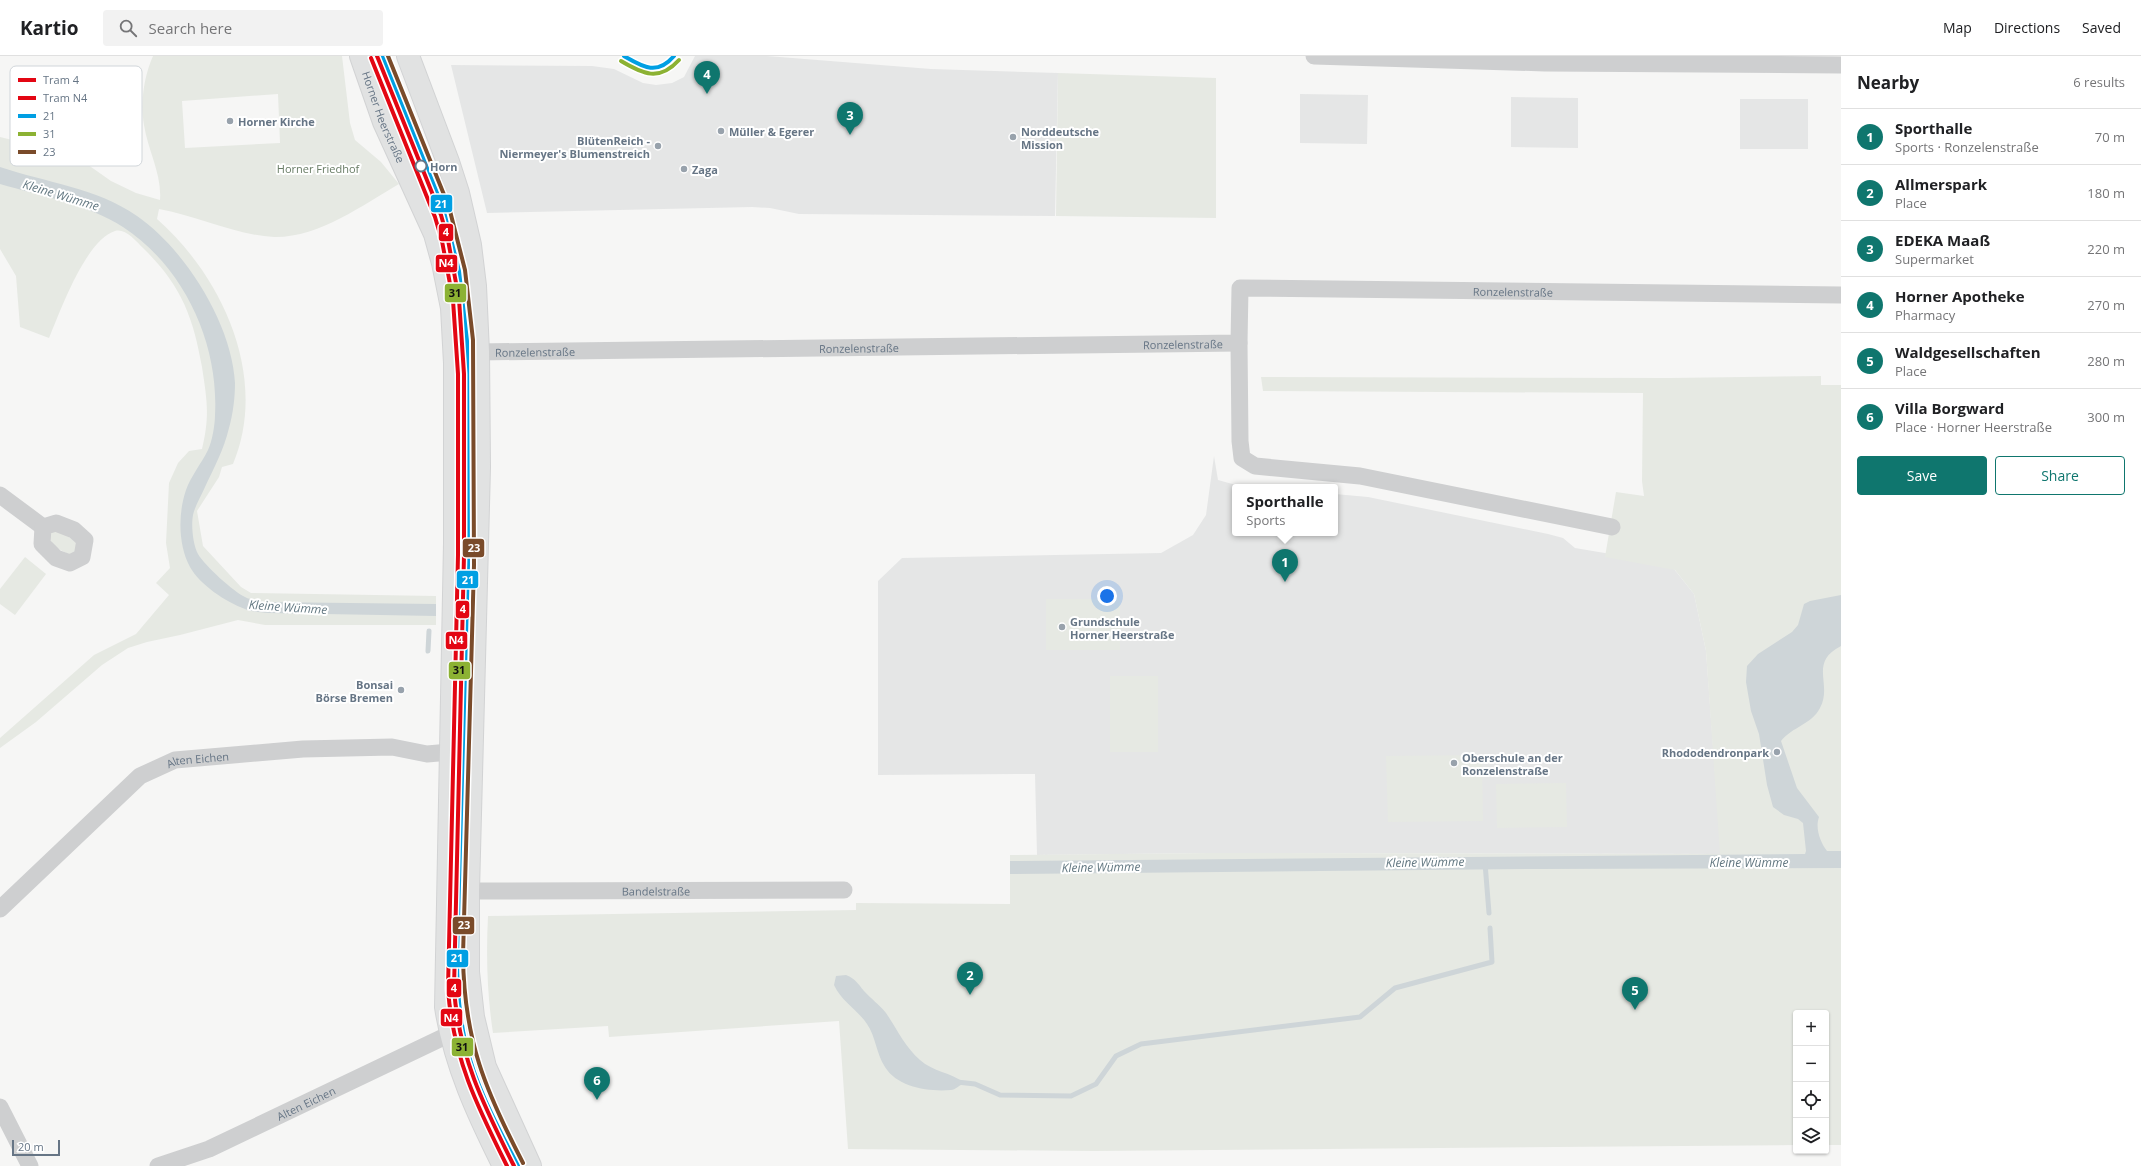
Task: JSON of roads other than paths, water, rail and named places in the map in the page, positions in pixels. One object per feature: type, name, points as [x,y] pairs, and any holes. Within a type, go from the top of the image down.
[{"type":"main road","name":"Horner Heerstraße","points":[[361,56],[384,122],[435,234],[444,263],[452,308],[454,363],[455,543],[446,1007],[450,1034],[463,1078],[504,1166]]},
{"type":"main road","points":[[408,56],[448,162],[470,245],[475,286],[478,352],[479,466],[468,891],[468,972],[472,1017],[485,1067],[530,1166]]},
{"type":"street","points":[[1314,56],[1545,63],[1841,65]]},
{"type":"street","name":"Ronzelenstraße","points":[[1612,527],[1583,523],[1360,476],[1255,466],[1242,458],[1240,441],[1240,288],[1841,295]]},
{"type":"street","name":"Ronzelenstraße","points":[[478,352],[1239,343]]},
{"type":"street","points":[[0,495],[43,527]]},
{"type":"street","name":"Alten Eichen","points":[[0,909],[140,776],[175,760],[303,749],[392,747],[427,754],[450,752]]},
{"type":"street","name":"Bandelstraße","points":[[468,891],[844,890]]},
{"type":"street","name":"Alten Eichen","points":[[158,1166],[209,1149],[450,1034]]},
{"type":"street","points":[[0,1107],[30,1166]]},
{"type":"water","name":"Kleine Wümme","points":[[0,167],[88,192],[121,206],[155,230],[188,268],[203,290],[225,337],[232,360],[235,383],[234,406],[227,436],[192,519],[192,530],[198,554],[213,572],[245,597],[263,602],[436,604],[436,616],[269,613],[254,611],[245,609],[230,602],[214,592],[194,574],[186,558],[181,539],[180,529],[183,499],[191,480],[208,450],[212,438],[215,419],[215,388],[211,361],[204,334],[193,309],[180,285],[164,263],[145,244],[123,227],[79,206],[0,184]]},
{"type":"water","name":"Kleine Wümme","points":[[1841,595],[1841,646],[1831,653],[1826,659],[1823,667],[1824,691],[1820,708],[1812,718],[1791,732],[1781,741],[1797,788],[1819,817],[1818,830],[1822,843],[1827,851],[1841,851],[1841,868],[1010,874],[1010,861],[1805,854],[1803,823],[1798,819],[1784,815],[1773,807],[1767,785],[1759,734],[1751,711],[1746,682],[1747,666],[1758,654],[1792,632],[1798,625],[1804,604],[1810,601]]},
{"type":"water","points":[[846,975],[855,980],[883,1010],[906,1044],[920,1060],[931,1067],[959,1079],[964,1083],[953,1090],[923,1089],[905,1084],[890,1074],[882,1062],[867,1024],[845,1001],[834,985],[836,976]]},
{"type":"waterway","points":[[428,651],[429,631]]},
{"type":"waterway","points":[[1485,863],[1489,913]]},
{"type":"waterway","points":[[957,1082],[975,1084],[1000,1095],[1071,1096],[1096,1084],[1116,1056],[1141,1044],[1360,1017],[1395,988],[1492,962],[1490,928]]},
{"type":"tram line","name":"4","points":[[377,56],[441,215],[448,240],[459,299],[464,374],[464,555],[454,989],[461,1037],[467,1059],[483,1102],[514,1166]]},
{"type":"tram line","name":"N4","points":[[371,58],[435,217],[442,241],[453,300],[458,374],[458,555],[448,989],[455,1037],[461,1060],[476,1102],[507,1166]]},
{"type":"place","name":"Horner Apotheke","points":[[707,94]]},
{"type":"place","name":"Horner Kirche","points":[[230,121]]},
{"type":"place","name":"Müller & Egerer","points":[[721,131]]},
{"type":"place","name":"EDEKA Maaß","points":[[850,135]]},
{"type":"place","name":"Norddeutsche Mission","points":[[1013,137]]},
{"type":"place","name":"BlütenReich - Niermeyer's Blumenstreich","points":[[658,146]]},
{"type":"place","name":"Horn","points":[[421,166]]},
{"type":"place","name":"Zaga","points":[[684,169]]},
{"type":"place","name":"Sporthalle","points":[[1285,582]]},
{"type":"place","name":"Grundschule Horner Heerstraße","points":[[1062,627]]},
{"type":"place","name":"Bonsai Börse Bremen","points":[[401,690]]},
{"type":"place","name":"Rhododendronpark","points":[[1777,752]]},
{"type":"place","name":"Oberschule an der Ronzelenstraße","points":[[1454,763]]},
{"type":"place","name":"Allmerspark","points":[[970,995]]},
{"type":"place","name":"Waldgesellschaften","points":[[1635,1010]]},
{"type":"place","name":"Villa Borgward","points":[[597,1100]]},
{"type":"park label","name":"Horner Friedhof","points":[[318,168]]}]
